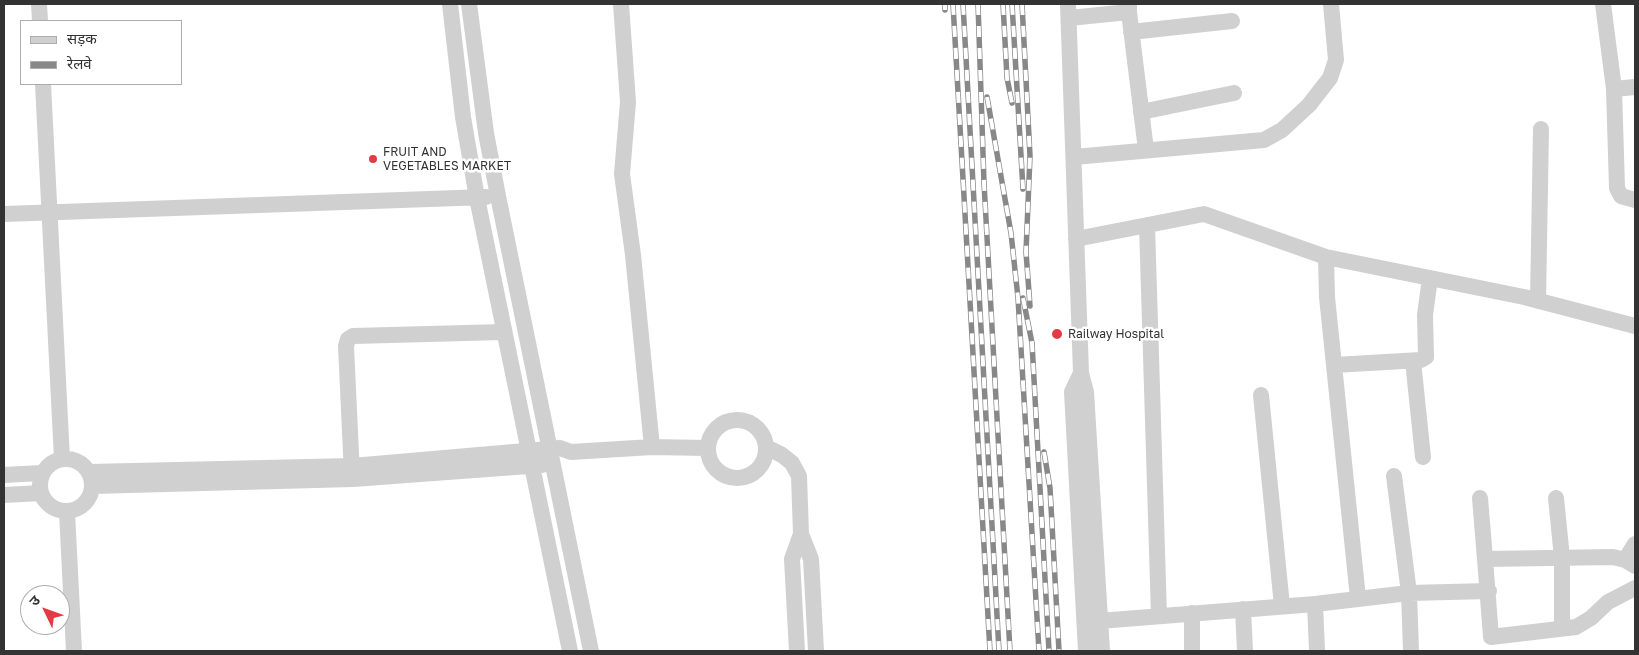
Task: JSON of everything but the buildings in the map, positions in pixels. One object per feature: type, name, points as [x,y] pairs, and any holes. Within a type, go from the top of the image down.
[{"type":"street","points":[[39,4],[40,20]]},
{"type":"street","points":[[450,4],[463,117],[477,198],[570,651]]},
{"type":"street","points":[[470,4],[486,133],[591,651]]},
{"type":"street","points":[[621,4],[628,102],[622,174],[634,255],[652,447]]},
{"type":"street","points":[[1074,157],[1264,140],[1282,130],[1309,105],[1330,78],[1336,60],[1331,4]]},
{"type":"street","points":[[1603,4],[1608,28],[1614,89],[1617,188],[1621,196],[1635,200]]},
{"type":"street","points":[[1102,651],[1086,392],[1080,373],[1068,11],[1129,8],[1146,150]]},
{"type":"street","points":[[1131,32],[1232,21]]},
{"type":"street","points":[[43,85],[51,212],[62,459]]},
{"type":"street","points":[[1614,89],[1635,87]]},
{"type":"street","points":[[1141,112],[1234,93]]},
{"type":"street","points":[[1538,301],[1541,129]]},
{"type":"street","points":[[4,214],[498,196]]},
{"type":"street","points":[[1076,239],[1204,214],[1326,256],[1538,301],[1635,326]]},
{"type":"street","points":[[1147,225],[1159,616]]},
{"type":"street","points":[[1326,256],[1334,365],[1358,598]]},
{"type":"street","points":[[1334,365],[1412,361],[1421,360],[1426,357],[1425,316],[1430,278]]},
{"type":"street","points":[[352,473],[346,346],[348,339],[353,336],[503,332]]},
{"type":"street","points":[[1412,361],[1423,457]]},
{"type":"street","points":[[1080,373],[1072,392],[1086,651]]},
{"type":"street","points":[[1261,396],[1282,606]]},
{"type":"street","points":[[766,447],[761,466],[746,477],[737,479],[728,477],[712,466],[707,448],[715,430],[732,421],[751,424],[758,430],[766,447],[782,455],[792,463],[799,476],[801,534],[811,559],[816,651]]},
{"type":"street","points":[[91,479],[352,473],[550,456],[561,460],[571,452],[652,447],[707,448]]},
{"type":"street","points":[[4,476],[41,473],[53,462],[62,459],[82,464],[91,479],[87,501],[77,509],[67,512],[56,508],[41,493],[41,473]]},
{"type":"street","points":[[1394,476],[1409,593],[1411,651]]},
{"type":"street","points":[[4,495],[41,493]]},
{"type":"street","points":[[1480,498],[1492,644],[1562,628],[1576,627],[1608,602],[1635,588]]},
{"type":"street","points":[[1556,498],[1562,558],[1562,628]]},
{"type":"street","points":[[67,512],[74,651]]},
{"type":"street","points":[[798,651],[792,559],[801,534]]},
{"type":"street","points":[[1484,560],[1613,558],[1630,563],[1635,544]]},
{"type":"street","points":[[1099,621],[1315,604],[1409,593],[1489,591]]},
{"type":"street","points":[[1315,604],[1317,651]]},
{"type":"street","points":[[1243,610],[1245,651]]},
{"type":"street","points":[[1192,614],[1192,651]]},
{"type":"railway","points":[[945,4],[945,10]]},
{"type":"railway","points":[[953,4],[990,651]]},
{"type":"railway","points":[[963,4],[999,651]]},
{"type":"railway","points":[[978,4],[984,183],[1010,651]]},
{"type":"railway","points":[[1003,4],[1007,78],[1012,103]]},
{"type":"railway","points":[[1012,4],[1023,189]]},
{"type":"railway","points":[[1022,4],[1030,156],[1026,252],[1030,306]]},
{"type":"railway","points":[[987,97],[1011,233],[1018,298],[1039,651]]},
{"type":"railway","points":[[1023,298],[1032,343],[1049,651]]},
{"type":"railway","points":[[1044,452],[1050,488],[1059,651]]},
{"type":"place","name":"FRUIT AND VEGETABLES MARKET","points":[[373,159]]},
{"type":"place","name":"Railway Hospital","points":[[1057,334]]}]
